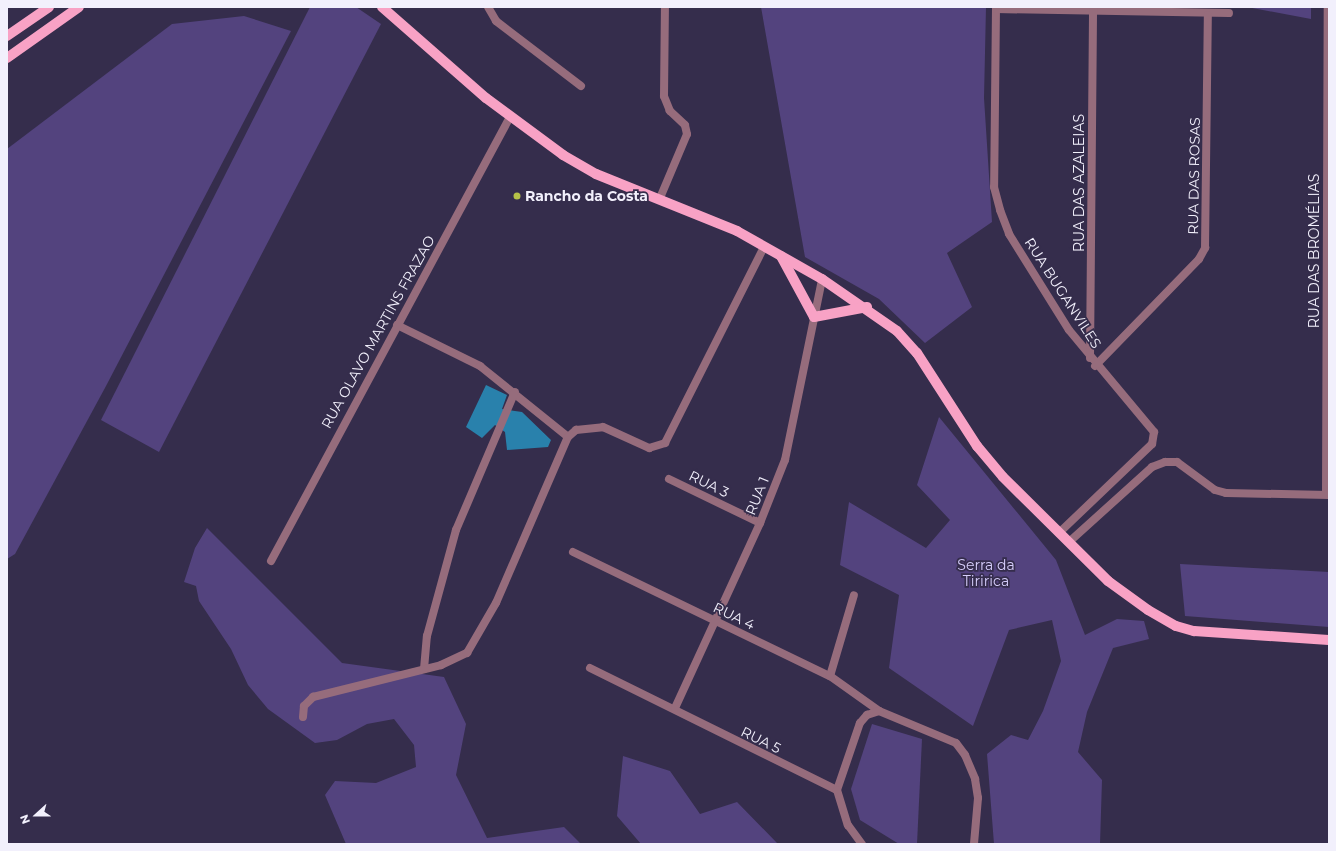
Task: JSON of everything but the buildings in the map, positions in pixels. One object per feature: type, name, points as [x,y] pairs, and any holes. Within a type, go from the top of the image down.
[{"type":"main road","points":[[7,36],[49,7]]},
{"type":"main road","points":[[7,58],[79,7]]},
{"type":"main road","points":[[382,7],[510,117],[563,155],[596,174],[660,198],[764,247],[822,279],[867,307],[897,331],[917,353],[977,446],[1059,533],[1108,581],[1176,626],[1212,634],[1329,640]]},
{"type":"main road","points":[[781,256],[814,317],[867,307]]},
{"type":"street","points":[[488,7],[496,21],[581,86]]},
{"type":"street","points":[[660,198],[687,134],[685,125],[670,111],[664,96],[665,7]]},
{"type":"street","points":[[996,8],[1093,8],[1208,15],[1229,13]]},
{"type":"street","name":"RUA BUGANVILES","points":[[996,8],[994,187],[1000,210],[1009,234],[1093,362],[1150,424],[1154,439],[1059,533]]},
{"type":"street","name":"RUA DAS AZALEIAS","points":[[1093,8],[1093,362]]},
{"type":"street","name":"RUA DAS BROMÉLIAS","points":[[1327,494],[1328,12]]},
{"type":"street","name":"RUA DAS ROSAS","points":[[1093,362],[1199,258],[1205,248],[1208,15]]},
{"type":"street","name":"RUA OLAVO MARTINS FRAZAO","points":[[271,561],[396,326],[510,117]]},
{"type":"street","points":[[303,717],[304,706],[313,697],[424,669],[457,659],[473,645],[496,603],[568,437],[576,430],[603,427],[648,448],[665,443],[764,247]]},
{"type":"street","name":"RUA 1","points":[[674,708],[760,523],[785,460],[822,279]]},
{"type":"street","points":[[396,326],[480,366],[515,392],[568,437]]},
{"type":"street","points":[[424,669],[427,636],[451,545],[515,392]]},
{"type":"street","points":[[1068,542],[1152,467],[1165,462],[1178,462],[1214,490],[1226,493],[1327,494]]},
{"type":"street","name":"RUA 3","points":[[669,479],[760,523]]},
{"type":"street","name":"RUA 4","points":[[573,552],[830,676],[879,711],[941,734],[956,743],[965,755],[978,798],[974,844]]},
{"type":"street","points":[[830,676],[854,595]]},
{"type":"street","name":"RUA 5","points":[[590,668],[674,708],[731,740],[836,790]]},
{"type":"street","points":[[862,844],[846,819],[836,790],[860,723],[867,715],[879,711]]},
{"type":"green space","points":[[310,7],[356,7],[381,24],[159,452],[101,420]]},
{"type":"green space","points":[[761,7],[986,7],[984,98],[992,222],[947,253],[972,307],[925,343],[879,299],[805,257]]},
{"type":"green space","points":[[1247,7],[1311,7],[1311,19]]},
{"type":"green space","points":[[244,16],[291,31],[106,386],[15,554],[7,559],[7,149],[172,24]]},
{"type":"green space","name":"Serra da Tiririca","points":[[939,417],[1056,560],[1085,635],[1117,619],[1144,621],[1149,639],[1113,648],[1087,712],[1078,752],[1102,780],[1100,844],[994,844],[987,754],[1011,735],[1028,740],[1043,711],[1061,661],[1052,620],[1009,630],[973,726],[889,668],[899,595],[840,565],[849,502],[926,548],[950,520],[917,485]]},
{"type":"green space","points":[[207,528],[342,663],[444,677],[466,724],[456,775],[487,838],[564,827],[581,844],[346,844],[325,795],[335,781],[376,783],[416,767],[414,745],[394,719],[367,724],[337,740],[315,743],[268,709],[248,685],[231,649],[199,601],[196,586],[184,582],[195,548]]},
{"type":"green space","points":[[1180,564],[1329,572],[1329,627],[1185,616]]},
{"type":"green space","points":[[872,724],[922,739],[917,844],[899,844],[860,820],[851,789]]},
{"type":"green space","points":[[623,756],[670,771],[700,814],[737,802],[778,844],[641,844],[617,816]]},
{"type":"water","points":[[486,385],[507,395],[502,409],[522,412],[551,440],[548,447],[507,450],[505,432],[495,425],[482,438],[466,427]]},
{"type":"place","name":"Rancho da Costa","points":[[517,196]]}]
